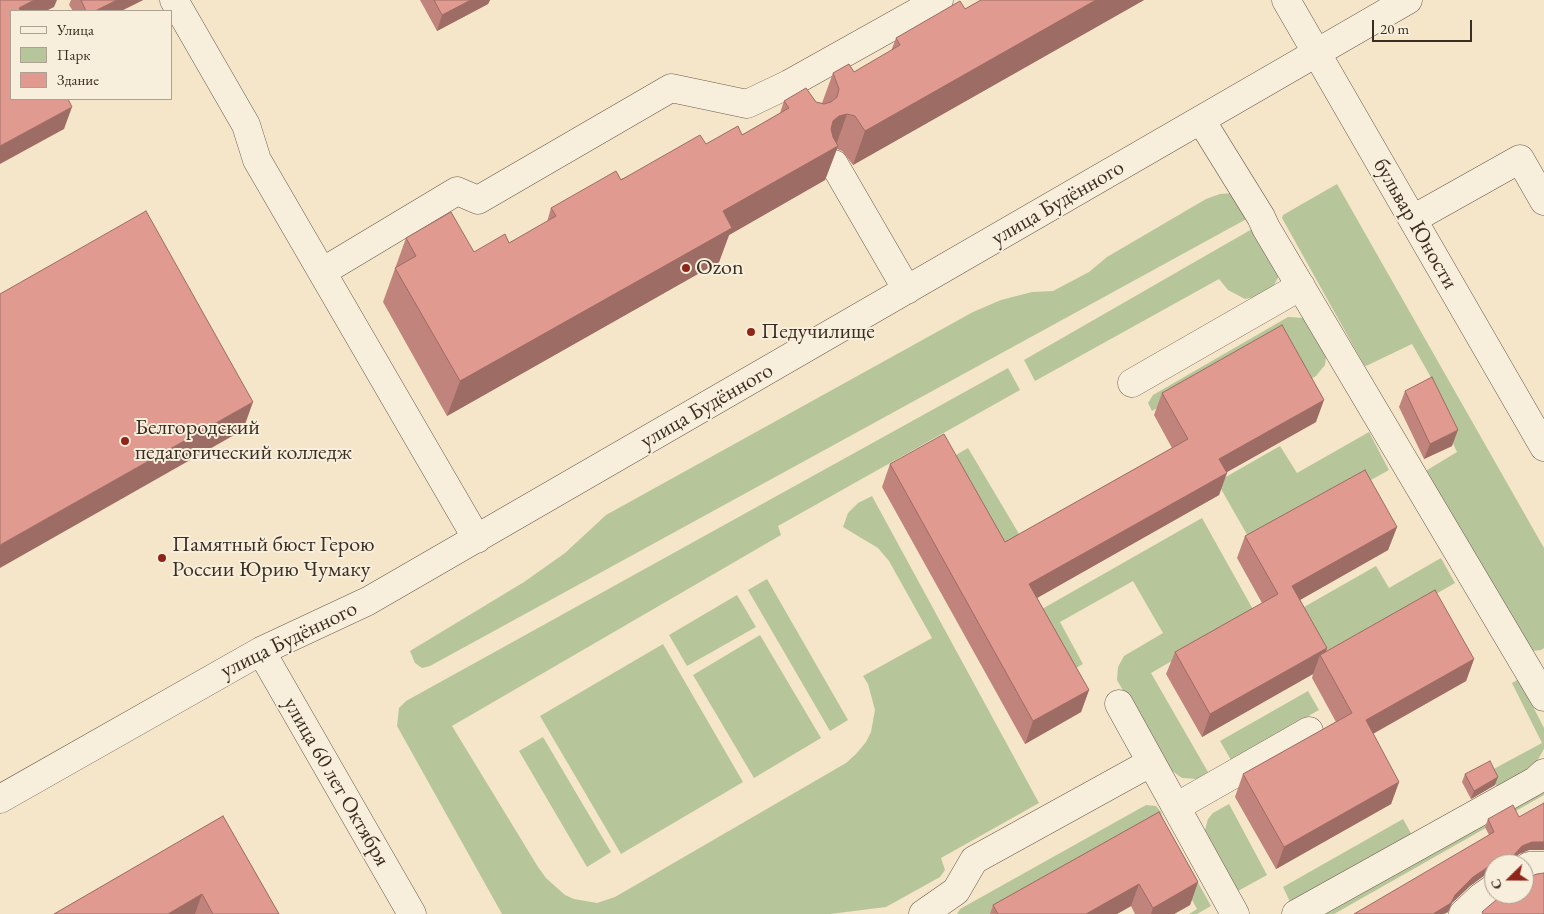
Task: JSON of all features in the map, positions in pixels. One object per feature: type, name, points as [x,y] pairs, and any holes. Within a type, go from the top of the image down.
[{"type":"street","points":[[174,0],[246,125],[257,160],[477,539]]},
{"type":"street","points":[[322,272],[456,191],[478,200],[671,88],[747,104],[795,96],[940,0]]},
{"type":"street","name":"бульвар Юности","points":[[1286,0],[1544,447]]},
{"type":"street","name":"улица Будённого","points":[[0,799],[260,651],[368,601],[1408,0]]},
{"type":"street","points":[[1201,120],[1261,217],[1544,697]]},
{"type":"street","points":[[1413,219],[1520,159],[1544,201]]},
{"type":"street","points":[[834,164],[907,290]]},
{"type":"street","points":[[1132,383],[1300,286]]},
{"type":"street","name":"улица 60 лет Октября","points":[[260,651],[412,914]]},
{"type":"street","points":[[1120,704],[1150,763],[1235,914]]},
{"type":"street","points":[[1176,807],[1309,731]]},
{"type":"street","points":[[923,914],[956,890],[974,860],[1150,763]]},
{"type":"street","points":[[1296,914],[1536,781],[1544,773]]},
{"type":"street","points":[[1463,914],[1484,894]]},
{"type":"green space","points":[[1337,184],[1544,548],[1544,648],[1541,650],[1532,651],[1424,472],[1457,452],[1429,393],[1437,388],[1412,344],[1366,366],[1364,365],[1282,218],[1283,215]]},
{"type":"green space","points":[[1234,193],[1252,216],[430,666],[422,668],[415,663],[410,651],[524,582],[565,553],[606,515],[973,312],[1001,300],[1032,292],[1053,291],[1089,272],[1107,257],[1206,199],[1220,194]]},
{"type":"green space","points":[[1259,225],[1280,274],[1274,285],[1260,296],[1245,299],[1228,290],[1219,279],[1035,381],[1024,360]]},
{"type":"green space","points":[[1288,317],[1305,318],[1327,348],[1325,365],[1316,376],[1302,384],[1278,340],[1152,411],[1148,403],[1153,395]]},
{"type":"green space","points":[[1008,368],[1020,390],[778,526],[781,535],[452,726],[546,878],[565,895],[574,899],[597,903],[615,897],[846,763],[866,742],[871,732],[875,710],[868,684],[863,676],[932,638],[889,561],[878,548],[843,527],[848,513],[858,503],[872,496],[1039,803],[941,858],[945,870],[940,877],[886,907],[830,914],[502,914],[397,726],[399,708],[406,701]]},
{"type":"green space","points":[[1369,432],[1389,470],[1253,545],[1217,482],[1280,446],[1297,473]]},
{"type":"green space","points":[[968,448],[1025,544],[1000,558],[944,462]]},
{"type":"green space","points":[[1202,518],[1255,613],[1151,673],[1208,772],[1197,779],[1182,778],[1167,767],[1117,680],[1118,667],[1124,656],[1163,633],[1133,581],[1060,622],[1083,664],[1069,672],[1035,613]]},
{"type":"green space","points":[[1441,558],[1455,583],[1323,659],[1297,611],[1376,566],[1389,588]]},
{"type":"green space","points":[[767,579],[848,720],[830,731],[748,590]]},
{"type":"green space","points":[[737,595],[756,627],[687,666],[669,635]]},
{"type":"green space","points":[[760,635],[821,738],[754,778],[693,675]]},
{"type":"green space","points":[[663,644],[743,782],[621,854],[540,716]]},
{"type":"green space","points":[[1519,679],[1544,728],[1544,749],[1529,770],[1497,787],[1488,772],[1542,743],[1512,683]]},
{"type":"green space","points":[[1308,691],[1319,710],[1231,760],[1220,741]]},
{"type":"green space","points":[[543,737],[611,852],[587,867],[519,751]]},
{"type":"green space","points":[[1544,789],[1544,795],[1334,914],[1320,914]]},
{"type":"green space","points":[[1229,804],[1267,875],[1238,891],[1205,830],[1208,819],[1213,813]]},
{"type":"green space","points":[[1146,805],[1156,806],[1161,812],[1163,820],[1161,824],[1003,914],[957,914],[960,909]]},
{"type":"green space","points":[[1403,819],[1413,837],[1291,904],[1283,887]]},
{"type":"green space","points":[[1191,870],[1211,906],[1197,914],[1189,914],[1197,909],[1179,876]]},
{"type":"building","points":[[0,0],[34,0],[19,8],[20,10],[10,10],[10,100],[68,100],[72,107],[0,146]]},
{"type":"building","points":[[81,0],[117,0],[97,10],[86,10]]},
{"type":"building","points":[[434,0],[471,0],[442,15]]},
{"type":"building","points":[[981,0],[1096,0],[865,131],[855,116],[847,114],[839,116],[833,121],[831,129],[838,146],[723,211],[732,228],[460,381],[395,268],[416,256],[406,238],[451,212],[474,252],[505,234],[509,243],[556,216],[551,208],[616,171],[621,180],[700,135],[706,144],[738,126],[742,135],[789,108],[784,101],[806,88],[816,102],[824,104],[831,102],[837,97],[839,89],[833,73],[849,64],[854,72],[900,45],[896,38],[960,1],[965,9]]},
{"type":"building","points":[[146,211],[253,402],[0,545],[0,294]]},
{"type":"building","points":[[1282,325],[1324,400],[1219,459],[1227,473],[1029,584],[1089,690],[1033,721],[890,464],[944,434],[1005,542],[1188,439],[1162,393]]},
{"type":"building","points":[[1432,377],[1458,430],[1430,444],[1405,391]]},
{"type":"building","points":[[1365,470],[1397,527],[1292,586],[1327,648],[1210,714],[1175,652],[1278,594],[1245,536]]},
{"type":"building","points":[[1435,590],[1474,659],[1366,720],[1399,782],[1284,847],[1243,774],[1352,713],[1320,655]]},
{"type":"building","points":[[1490,761],[1498,777],[1474,791],[1465,774]]},
{"type":"building","points":[[1544,803],[1544,842],[1532,842],[1522,846],[1515,854],[1484,854],[1484,870],[1473,877],[1455,895],[1451,903],[1433,914],[1354,914],[1494,832],[1488,819],[1513,805],[1519,817]]},
{"type":"building","points":[[1159,812],[1198,882],[1153,908],[1139,884],[1086,914],[998,914],[993,905]]},
{"type":"building","points":[[223,816],[279,914],[213,914],[202,894],[168,914],[54,914]]},
{"type":"building","points":[[1544,873],[1544,914],[1483,914],[1482,912],[1491,904],[1534,904],[1534,875]]},
{"type":"place","name":"Ozon","points":[[686,268]]},
{"type":"place","name":"Педучилище","points":[[751,332]]},
{"type":"place","name":"Белгородский педагогический колледж","points":[[125,441]]},
{"type":"place","name":"Памятный бюст Герою России Юрию Чумаку","points":[[162,558]]}]
